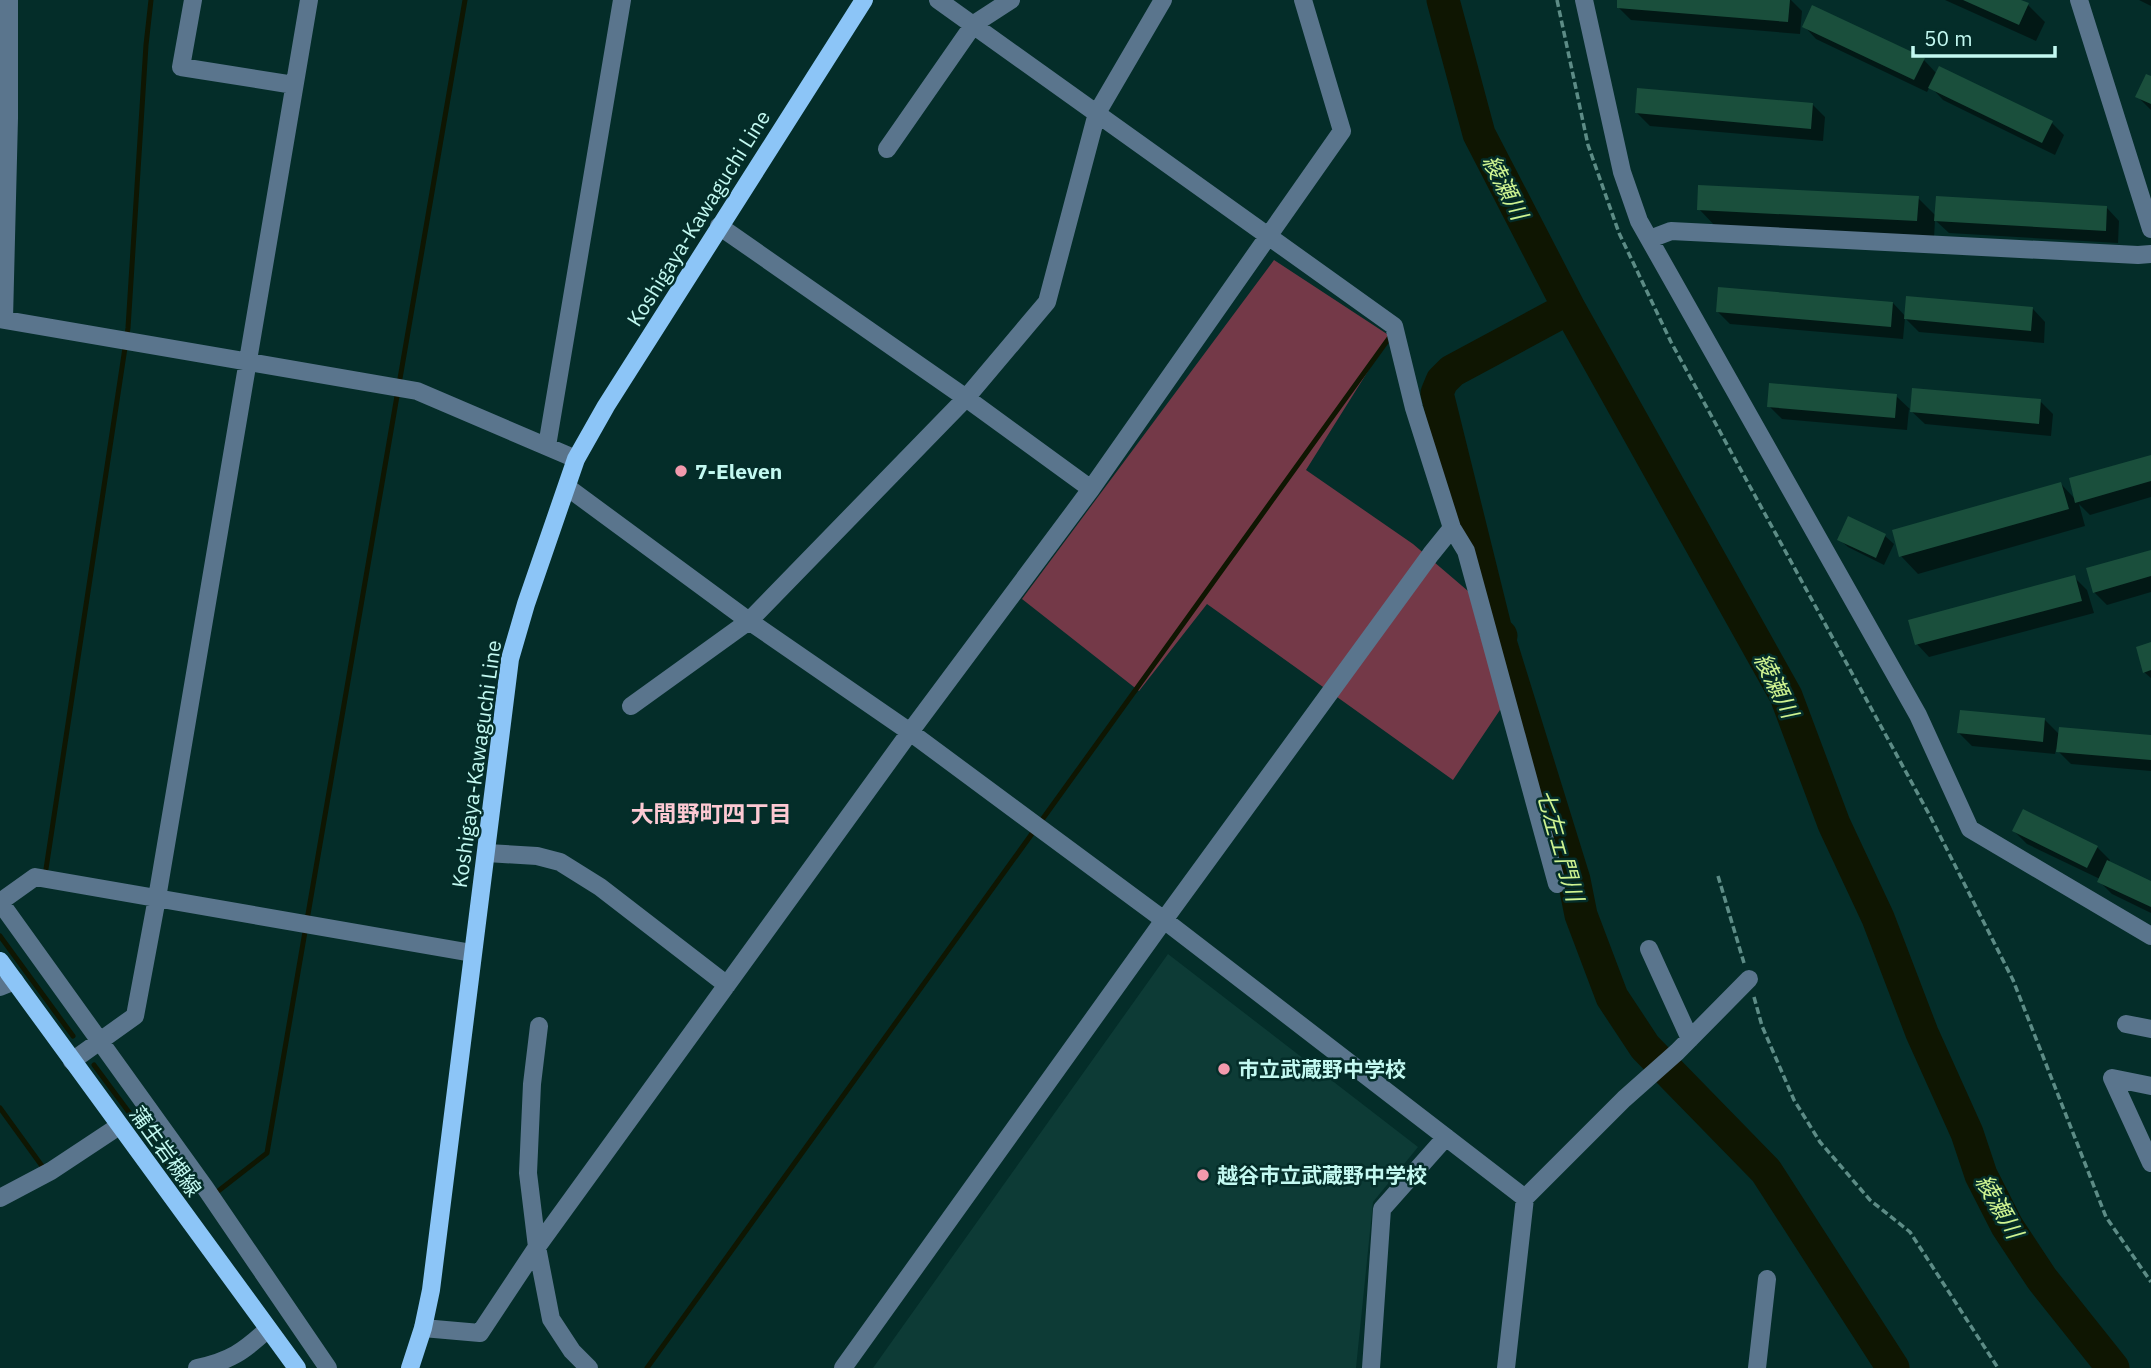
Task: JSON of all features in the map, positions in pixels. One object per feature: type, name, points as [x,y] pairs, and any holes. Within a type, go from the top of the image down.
[{"type":"main road","name":"Koshigaya-Kawaguchi Line","points":[[410,1368],[423,1328],[439,1240],[510,659],[526,604],[576,459],[606,406],[864,0]]},
{"type":"main road","name":"蒲生岩槻線","points":[[0,961],[7,984],[72,1061],[297,1368]]},
{"type":"street","points":[[9,0],[4,88],[2,319],[417,391],[576,459]]},
{"type":"street","points":[[193,0],[181,67],[294,85]]},
{"type":"street","points":[[72,1061],[135,1016],[309,0]]},
{"type":"street","points":[[547,446],[622,0]]},
{"type":"street","points":[[938,0],[1394,326],[1414,408],[1452,528],[1466,551],[1557,884]]},
{"type":"street","points":[[887,149],[974,24],[1012,0]]},
{"type":"street","points":[[631,706],[749,621],[966,398],[1047,302],[1097,113],[1163,0]]},
{"type":"street","points":[[423,1328],[480,1333],[537,1247],[910,732],[1091,489],[1342,131],[1303,0]]},
{"type":"street","points":[[1584,0],[1622,172],[1639,221],[1917,715],[1970,829],[2151,936]]},
{"type":"street","points":[[2079,0],[2151,229]]},
{"type":"street","points":[[719,226],[966,398],[1091,489]]},
{"type":"street","points":[[1650,239],[1671,231],[2151,254]]},
{"type":"street","points":[[567,487],[749,621],[910,732],[1164,920],[1525,1198]]},
{"type":"street","points":[[843,1368],[1164,920],[1452,528]]},
{"type":"street","points":[[487,853],[537,856],[560,862],[600,887],[727,985]]},
{"type":"street","points":[[328,1368],[206,1189],[0,902],[35,877],[472,953]]},
{"type":"street","points":[[1648,949],[1689,1040]]},
{"type":"street","points":[[1506,1368],[1525,1198],[1749,979]]},
{"type":"street","points":[[2126,1024],[2151,1029]]},
{"type":"street","points":[[539,1026],[532,1084],[528,1173],[537,1247],[551,1319],[572,1351],[589,1368]]},
{"type":"street","points":[[2151,1086],[2112,1078],[2151,1163]]},
{"type":"street","points":[[0,1198],[51,1171],[119,1126]]},
{"type":"street","points":[[1371,1368],[1382,1209],[1446,1137]]},
{"type":"street","points":[[1757,1368],[1767,1279]]},
{"type":"street","points":[[197,1368],[224,1363],[251,1345],[268,1329]]},
{"type":"path","points":[[1557,0],[1588,145],[1619,233],[1671,342],[1930,816],[2012,979],[2106,1217],[2151,1282]]},
{"type":"path","points":[[1718,876],[1762,1026],[1794,1100],[1820,1142],[1870,1200],[1910,1232],[1997,1368]]},
{"type":"shaded area","points":[[1274,260],[1390,336],[1306,470],[1413,544],[1475,597],[1506,701],[1453,780],[1207,604],[1139,691],[1022,599]]},
{"type":"shaded area","name":"越谷市立武蔵野中学校","points":[[1168,954],[1418,1147],[1373,1202],[1356,1368],[873,1368]]},
{"type":"building","points":[[1617,0],[1790,0],[1788,22],[1617,8]]},
{"type":"building","points":[[1963,0],[2021,0],[2029,3],[2019,25]]},
{"type":"building","points":[[1812,5],[1925,58],[1914,80],[1802,27]]},
{"type":"building","points":[[1939,66],[2053,121],[2042,143],[1928,88]]},
{"type":"building","points":[[2146,74],[2151,76],[2151,104],[2135,97]]},
{"type":"building","points":[[1637,88],[1813,103],[1811,129],[1635,113]]},
{"type":"building","points":[[1698,185],[1919,196],[1917,221],[1697,210]]},
{"type":"building","points":[[1936,196],[2107,206],[2106,231],[1934,221]]},
{"type":"building","points":[[1718,287],[1893,302],[1891,327],[1716,312]]},
{"type":"building","points":[[1906,296],[2033,307],[2031,331],[1904,319]]},
{"type":"building","points":[[1769,383],[1897,394],[1895,418],[1767,407]]},
{"type":"building","points":[[1912,388],[2041,399],[2039,424],[1910,412]]},
{"type":"building","points":[[2151,455],[2151,481],[2075,503],[2069,478]]},
{"type":"building","points":[[2061,482],[2069,509],[1899,557],[1892,530]]},
{"type":"building","points":[[1848,516],[1886,534],[1876,558],[1837,540]]},
{"type":"building","points":[[2151,550],[2151,576],[2093,593],[2086,568]]},
{"type":"building","points":[[2075,575],[2082,601],[1915,645],[1908,620]]},
{"type":"building","points":[[2151,642],[2151,670],[2143,673],[2136,647]]},
{"type":"building","points":[[1960,710],[2045,718],[2043,742],[1957,733]]},
{"type":"building","points":[[2059,727],[2151,735],[2151,760],[2056,752]]},
{"type":"building","points":[[2023,809],[2098,846],[2087,868],[2012,831]]},
{"type":"building","points":[[2107,860],[2151,881],[2151,907],[2097,882]]},
{"type":"waterway","points":[[46,869],[128,328],[151,0]]},
{"type":"waterway","points":[[217,1192],[267,1153],[465,0]]},
{"type":"waterway","name":"綾瀬川","points":[[1443,0],[1479,134],[1569,308],[1786,696],[1834,824],[1878,918],[1922,1033],[1967,1133],[1981,1175],[2007,1226],[2042,1279],[2113,1368]]},
{"type":"waterway","name":"七左ェ門川","points":[[1569,308],[1452,371],[1442,381],[1437,393],[1496,631],[1501,636],[1499,638],[1574,880],[1581,915],[1612,997],[1645,1047],[1766,1171],[1893,1368]]},
{"type":"waterway","points":[[647,1368],[1392,334]]},
{"type":"waterway","points":[[0,936],[73,1036]]},
{"type":"waterway","points":[[94,1065],[185,1188]]},
{"type":"waterway","points":[[0,1108],[42,1166]]},
{"type":"place","name":"7-Eleven","points":[[681,471]]},
{"type":"place","name":"市立武蔵野中学校","points":[[1224,1069]]},
{"type":"place","name":"越谷市立武蔵野中学校","points":[[1203,1175]]},
{"type":"district","name":"大間野町四丁目","points":[[711,813]]}]
